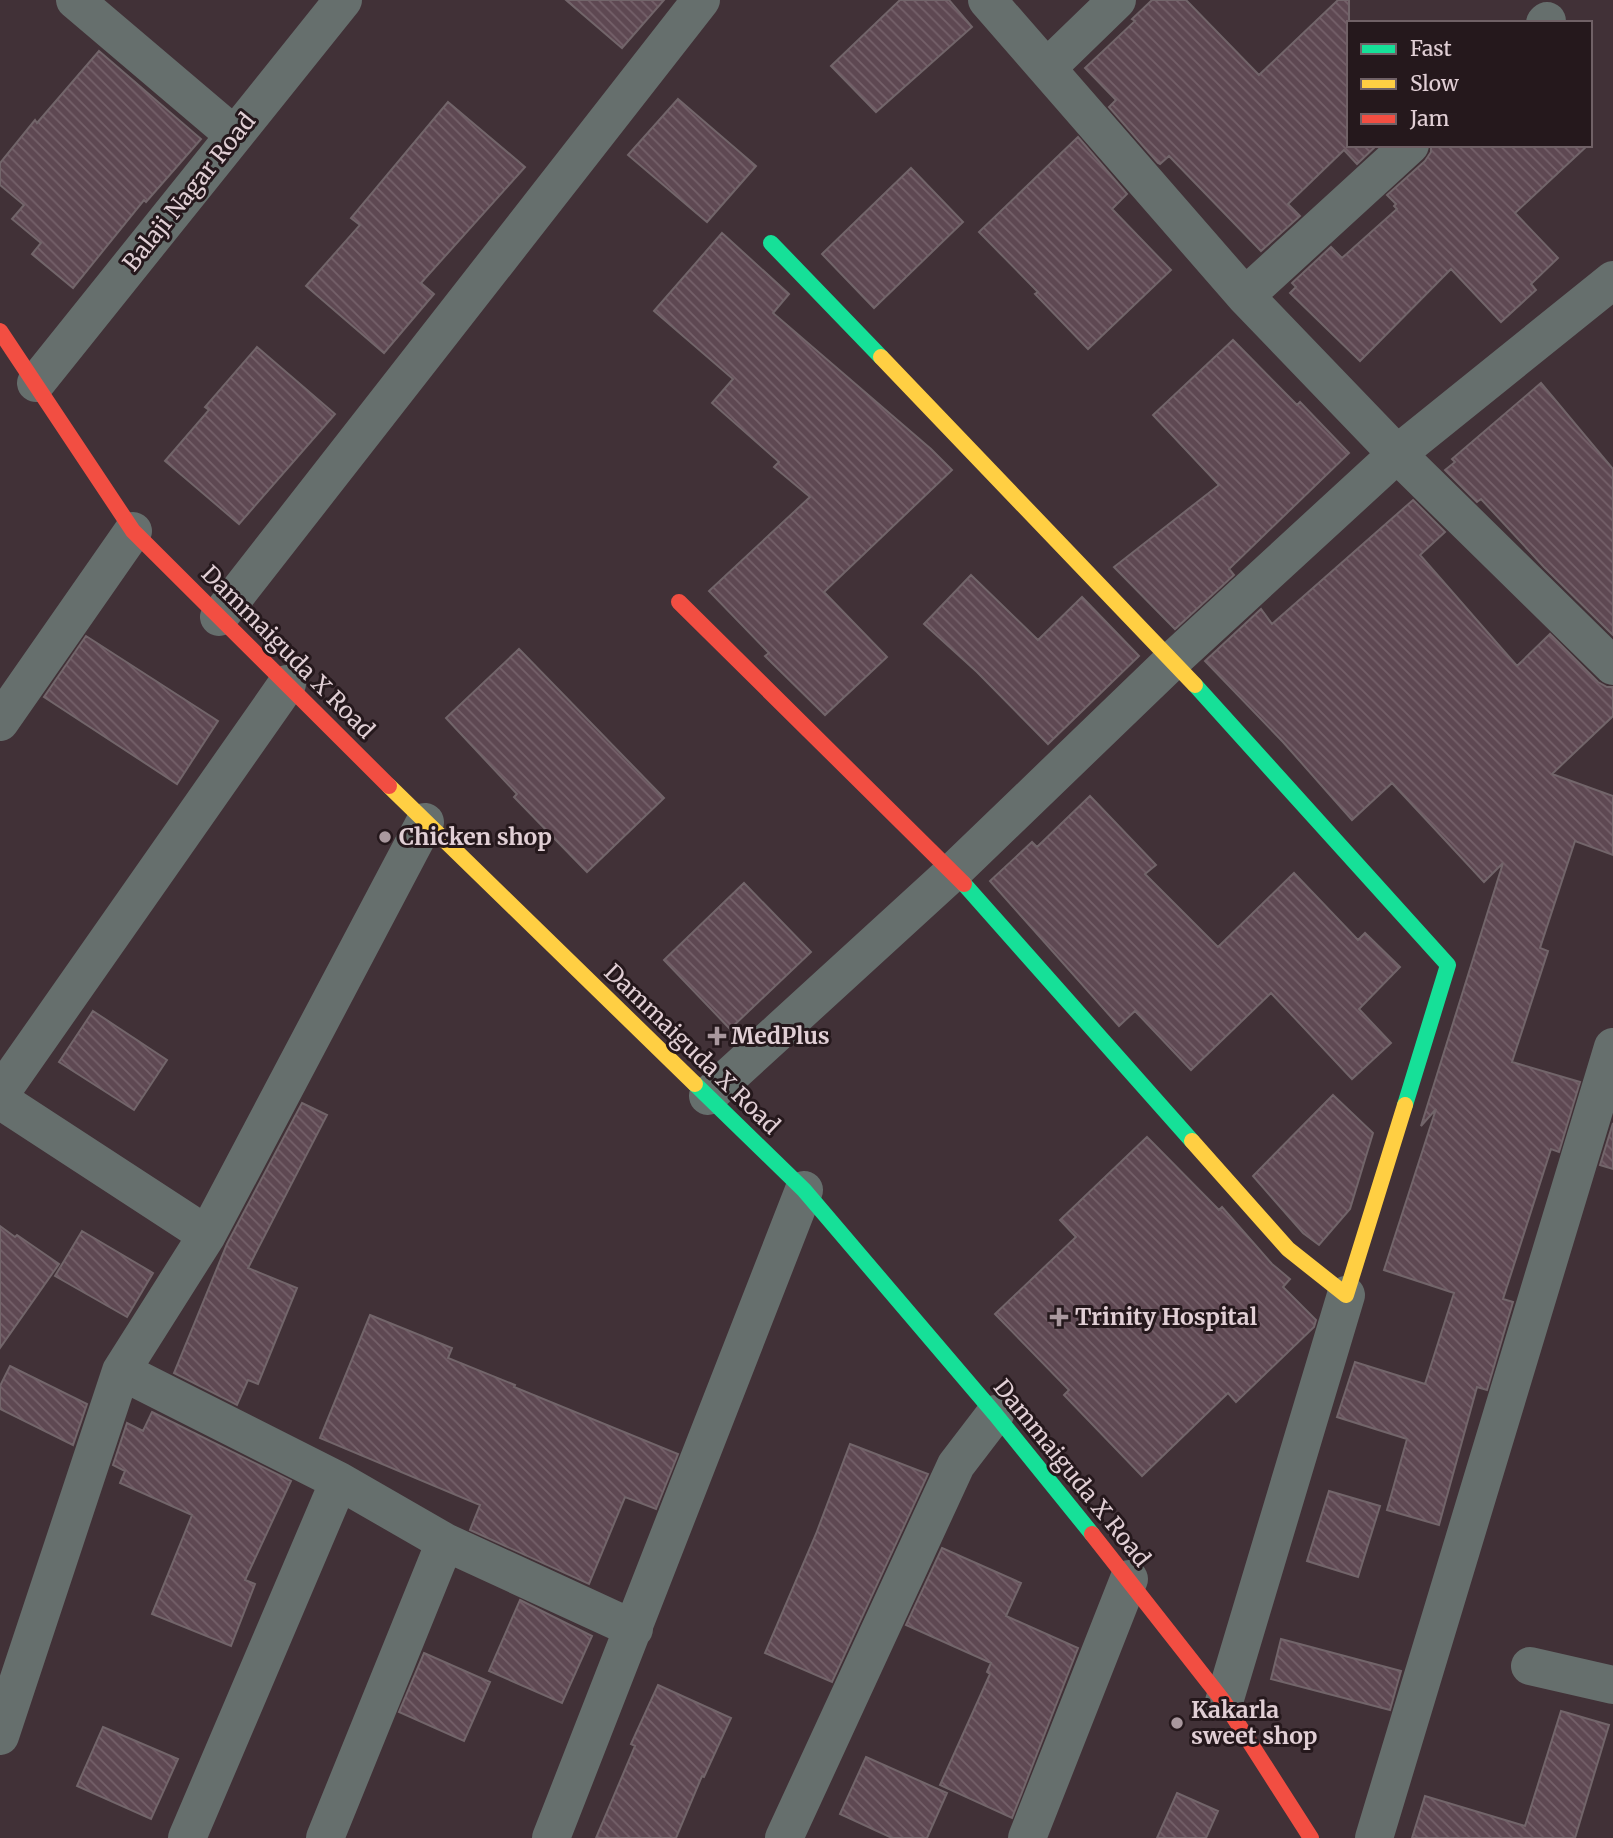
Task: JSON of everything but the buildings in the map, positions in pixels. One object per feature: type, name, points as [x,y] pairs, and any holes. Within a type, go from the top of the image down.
[{"type":"street","points":[[75,0],[234,135]]},
{"type":"street","name":"Balaji Nagar Road","points":[[36,383],[343,0]]},
{"type":"street","points":[[219,617],[701,0]]},
{"type":"street","points":[[987,0],[1245,296],[1397,454],[1613,666]]},
{"type":"street","points":[[1048,67],[1118,0]]},
{"type":"street","points":[[1245,296],[1408,147]]},
{"type":"street","points":[[771,243],[1174,660],[1448,965],[1224,1702]]},
{"type":"street","points":[[708,1096],[953,872],[1174,660],[1397,454],[1613,280]]},
{"type":"street","name":"Dammaiguda X Road","points":[[0,331],[133,531],[425,822],[804,1190],[995,1414],[1129,1580],[1224,1702],[1311,1838]]},
{"type":"street","points":[[0,722],[133,531]]},
{"type":"street","points":[[678,603],[953,872],[1288,1249],[1346,1295]]},
{"type":"street","points":[[0,1094],[287,684]]},
{"type":"street","points":[[0,1737],[121,1371],[207,1235],[425,822]]},
{"type":"street","points":[[1374,1838],[1613,1047]]},
{"type":"street","points":[[0,1100],[207,1235]]},
{"type":"street","points":[[551,1838],[804,1190]]},
{"type":"street","points":[[121,1371],[339,1481],[445,1542],[634,1629]]},
{"type":"street","points":[[784,1838],[956,1465],[995,1414]]},
{"type":"street","points":[[187,1838],[339,1481]]},
{"type":"street","points":[[325,1838],[445,1542]]},
{"type":"street","points":[[1027,1838],[1129,1580]]},
{"type":"street","points":[[1530,1666],[1613,1685]]},
{"type":"traffic: fast","points":[[771,243],[881,357]]},
{"type":"traffic: fast","points":[[1195,685],[1448,965],[1405,1105]]},
{"type":"traffic: fast","points":[[964,884],[1192,1141]]},
{"type":"traffic: fast","points":[[695,1084],[804,1190],[995,1414],[1092,1534]]},
{"type":"traffic: slow","points":[[881,357],[1195,685]]},
{"type":"traffic: slow","points":[[389,786],[695,1084]]},
{"type":"traffic: slow","points":[[1192,1141],[1288,1249],[1346,1295],[1405,1105]]},
{"type":"traffic: jam","points":[[0,331],[133,531],[389,786]]},
{"type":"traffic: jam","points":[[679,602],[964,884]]},
{"type":"traffic: jam","points":[[1092,1534],[1224,1702],[1311,1838]]},
{"type":"place","name":"Chicken shop","points":[[385,837]]},
{"type":"place","name":"MedPlus","points":[[717,1036]]},
{"type":"place","name":"Trinity Hospital","points":[[1059,1317]]},
{"type":"place","name":"Kakarla sweet shop","points":[[1177,1723]]}]
